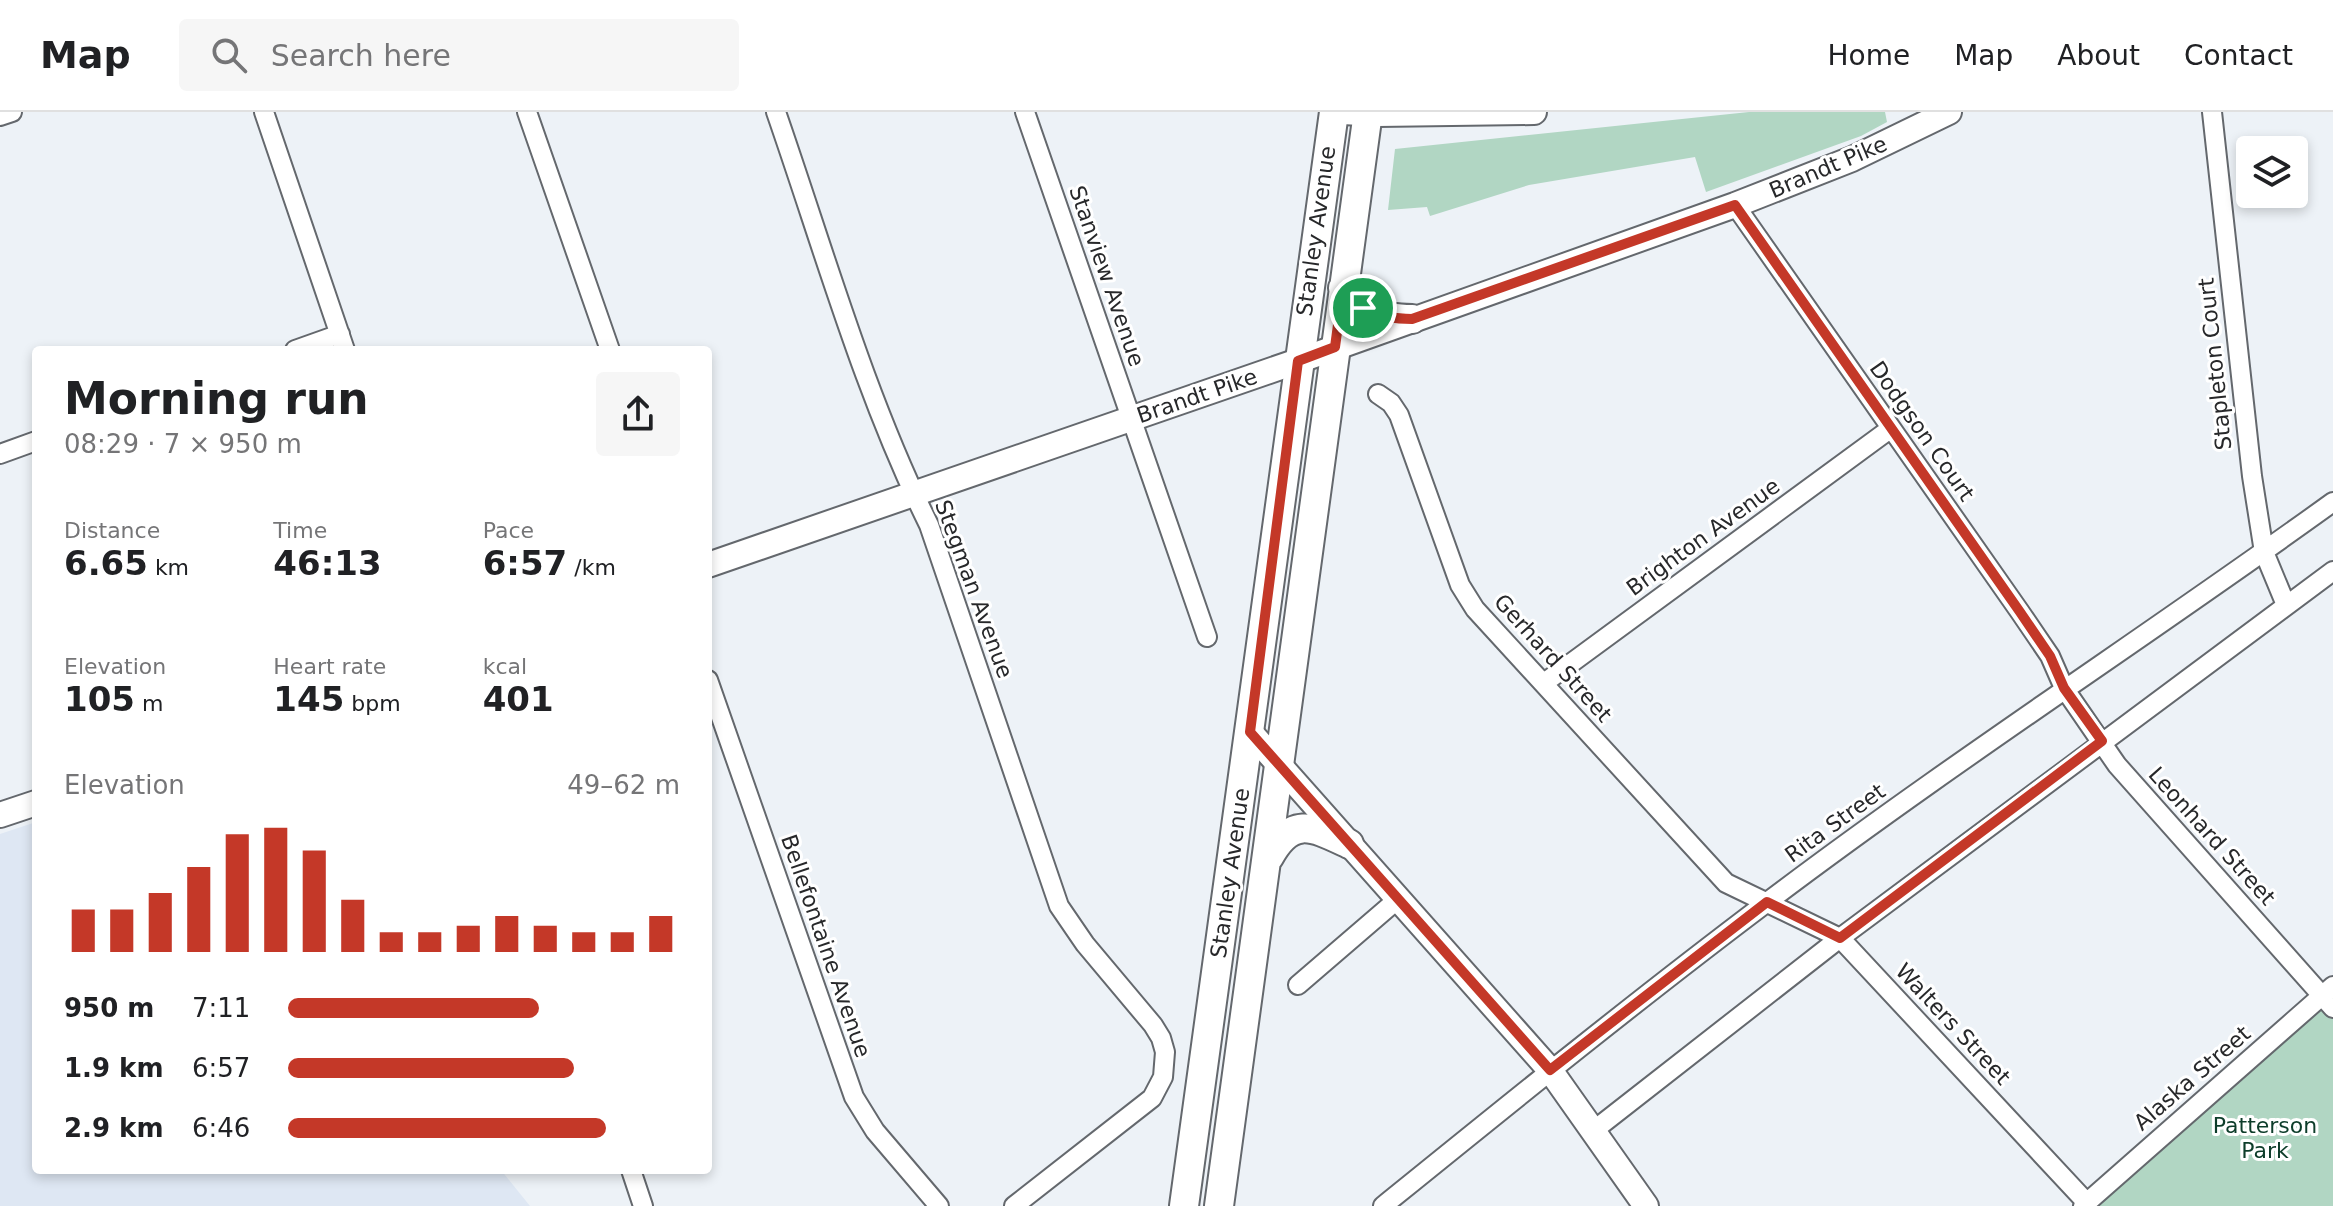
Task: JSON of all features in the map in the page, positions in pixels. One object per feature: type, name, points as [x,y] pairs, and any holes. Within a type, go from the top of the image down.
[{"type":"main road","name":"Stanley Avenue","points":[[1184,1206],[1334,112]]},
{"type":"main road","points":[[1360,113],[1534,112]]},
{"type":"main road","name":"Brandt Pike","points":[[712,564],[1298,361],[1735,205],[1852,159],[1902,124],[1949,112]]},
{"type":"main road","name":"Stanley Avenue","points":[[1219,1206],[1281,767],[1343,288],[1360,113]]},
{"type":"main road","points":[[1343,288],[1363,308],[1383,318],[1412,319]]},
{"type":"main road","points":[[1250,732],[1550,1070],[1646,1206]]},
{"type":"main road","points":[[0,815],[32,804]]},
{"type":"main road","points":[[1268,857],[1279,838],[1295,830],[1317,829],[1349,844]]},
{"type":"street","points":[[0,116],[12,112]]},
{"type":"street","points":[[264,112],[343,342],[319,346]]},
{"type":"street","points":[[527,112],[609,346]]},
{"type":"street","name":"Stegman Avenue","points":[[776,112],[864,366],[914,495],[929,525],[1059,906],[1085,944],[1161,1038],[1165,1060],[1163,1077],[1152,1098],[1014,1206]]},
{"type":"street","name":"Stanview Avenue","points":[[1025,112],[1207,637]]},
{"type":"street","name":"Stapleton Court","points":[[2212,112],[2243,404],[2264,552],[2286,605]]},
{"type":"street","name":"Dodgson Court","points":[[1735,205],[2050,656],[2064,688]]},
{"type":"street","name":"Gerhard Street","points":[[1378,394],[1391,403],[1399,415],[1460,585],[1475,609],[1726,883],[1767,902]]},
{"type":"street","name":"Brighton Avenue","points":[[1544,683],[1890,429]]},
{"type":"street","points":[[0,454],[32,442]]},
{"type":"street","name":"Rita Street","points":[[1383,1206],[1550,1070],[1767,902],[2064,688],[2333,502]]},
{"type":"street","points":[[1593,1131],[1840,938],[2333,571]]},
{"type":"street","name":"Leonhard Street","points":[[2064,688],[2117,765],[2329,996]]},
{"type":"street","name":"Bellefontaine Avenue","points":[[712,691],[854,1097],[875,1131],[939,1206]]},
{"type":"street","points":[[1298,985],[1398,899]]},
{"type":"street","name":"Walters Street","points":[[1767,902],[1840,938],[2085,1204]]},
{"type":"street","name":"Alaska Street","points":[[2085,1204],[2329,996]]},
{"type":"street","points":[[632,1174],[643,1206]]},
{"type":"shaded area","points":[[32,823],[32,1174],[504,1174],[530,1206],[0,1206],[0,834]]},
{"type":"green space","points":[[1749,112],[1885,112],[1887,122],[1861,136],[1706,192],[1695,157],[1529,185],[1430,216],[1427,207],[1388,210],[1395,149]]},
{"type":"green space","name":"Patterson Park","points":[[2322,996],[2333,1008],[2333,1206],[2083,1206]]},
{"type":"route","points":[[1735,205],[2020,612],[2050,656],[2064,688],[2102,741],[1840,938],[1767,902],[1550,1070],[1250,732],[1298,361],[1335,347],[1343,288],[1363,308],[1383,318],[1412,319],[1735,205]]}]
